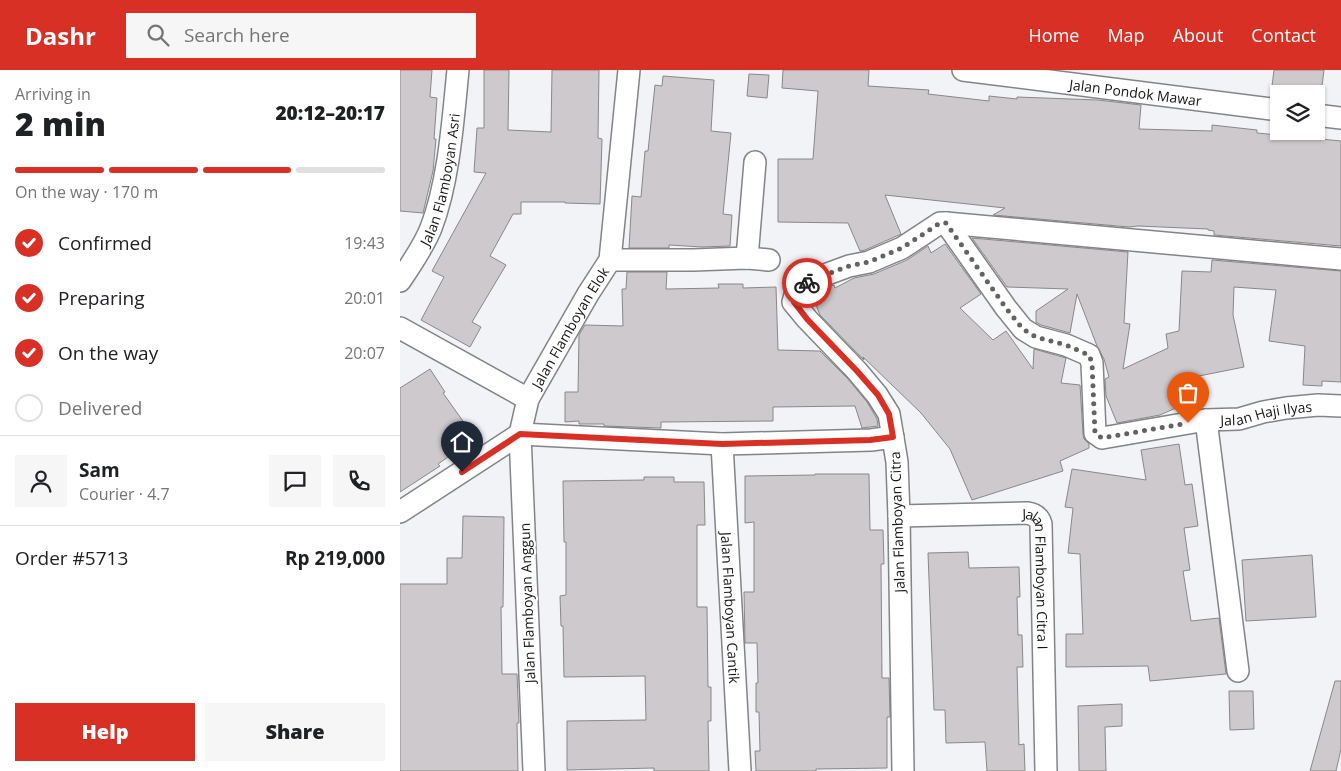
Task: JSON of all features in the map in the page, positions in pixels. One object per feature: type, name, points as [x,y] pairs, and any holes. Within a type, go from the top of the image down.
[{"type":"street","name":"Jalan Flamboyan Asri","points":[[400,282],[430,230],[441,195],[453,119],[458,70]]},
{"type":"street","name":"Jalan Flamboyan Elok","points":[[520,434],[528,399],[588,294],[610,260],[629,70]]},
{"type":"street","name":"Jalan Pondok Mawar","points":[[963,70],[1270,109]]},
{"type":"street","points":[[1325,116],[1341,118]]},
{"type":"street","points":[[747,258],[755,162]]},
{"type":"street","points":[[893,437],[889,414],[882,402],[857,371],[807,319],[794,302],[796,292],[811,280],[894,252],[940,223],[1341,259]]},
{"type":"street","name":"Jalan Haji Ilyas","points":[[946,223],[1023,329],[1036,337],[1066,345],[1089,355],[1092,363],[1095,433],[1102,438],[1206,420],[1239,419],[1286,408],[1318,405],[1341,406]]},
{"type":"street","points":[[610,260],[747,258],[770,260]]},
{"type":"street","points":[[400,328],[528,399]]},
{"type":"street","points":[[1206,420],[1238,671]]},
{"type":"street","points":[[400,512],[520,434]]},
{"type":"street","name":"Jalan Flamboyan Citra","points":[[520,434],[722,444],[870,440],[893,437],[897,462],[899,516],[903,771]]},
{"type":"street","name":"Jalan Flamboyan Anggun","points":[[520,434],[534,771]]},
{"type":"street","name":"Jalan Flamboyan Cantik","points":[[722,444],[740,771]]},
{"type":"street","name":"Jalan Flamboyan Citra I","points":[[899,516],[1027,513],[1036,516],[1040,520],[1046,771]]},
{"type":"building","points":[[400,70],[432,70],[430,97],[437,98],[433,171],[423,213],[400,211]]},
{"type":"building","points":[[484,70],[509,70],[508,130],[551,132],[552,70],[599,70],[598,138],[602,139],[600,204],[521,202],[521,214],[513,214],[490,256],[506,265],[472,322],[481,327],[470,347],[421,320],[444,277],[432,271],[486,173],[474,172],[477,128],[484,128]]},
{"type":"building","points":[[783,70],[869,70],[868,86],[929,90],[928,94],[989,101],[989,96],[1017,99],[1017,97],[1098,100],[1141,105],[1139,129],[1212,131],[1212,125],[1257,130],[1257,133],[1270,134],[1270,140],[1341,141],[1341,246],[1214,235],[1214,231],[1208,229],[1129,227],[993,215],[1005,208],[885,195],[901,234],[860,251],[848,223],[778,222],[778,159],[813,159],[818,91],[782,88]]},
{"type":"building","points":[[1274,70],[1324,70],[1322,85],[1272,85]]},
{"type":"building","points":[[749,74],[769,75],[767,98],[747,96]]},
{"type":"building","points":[[663,76],[714,80],[711,131],[731,133],[723,214],[732,215],[730,246],[669,245],[669,248],[629,248],[632,196],[641,197],[645,151],[648,151],[655,85],[662,86]]},
{"type":"building","points":[[972,238],[1128,252],[1124,323],[1130,324],[1123,369],[1168,348],[1166,334],[1179,331],[1182,271],[1211,272],[1212,260],[1341,271],[1341,382],[1322,381],[1322,386],[1303,385],[1305,346],[1269,341],[1276,290],[1234,287],[1233,315],[1244,367],[1174,381],[1178,390],[1171,393],[1178,407],[1160,415],[1117,423],[1106,396],[1105,379],[1109,377],[1104,359],[1077,294],[1070,333],[1041,325],[1036,322],[1036,311],[1068,289],[1007,287]]},
{"type":"building","points":[[945,244],[981,294],[960,308],[993,340],[1006,331],[1033,369],[1034,349],[1066,358],[1061,383],[1080,385],[1083,434],[1084,439],[1089,444],[1089,448],[1060,461],[1063,471],[972,500],[950,449],[921,413],[863,357],[864,360],[820,315],[812,295],[817,291],[834,285],[835,288],[854,278],[874,274],[907,260],[928,246],[931,253]]},
{"type":"building","points":[[627,272],[667,272],[666,289],[719,288],[718,284],[743,284],[743,288],[776,287],[778,350],[820,351],[848,379],[867,402],[877,419],[878,426],[862,428],[855,406],[773,407],[773,421],[661,422],[661,428],[579,424],[579,421],[565,422],[565,392],[578,392],[579,335],[585,325],[623,326],[622,289],[626,289]]},
{"type":"building","points":[[430,369],[445,392],[443,393],[475,438],[438,464],[440,466],[400,492],[400,388]]},
{"type":"building","points":[[1179,444],[1185,485],[1192,484],[1198,526],[1184,528],[1190,570],[1183,571],[1191,621],[1219,618],[1226,674],[1150,681],[1148,666],[1066,667],[1066,634],[1083,634],[1080,554],[1068,553],[1073,508],[1065,507],[1072,469],[1146,480],[1141,450]]},
{"type":"building","points":[[869,474],[870,530],[883,530],[884,564],[881,564],[882,678],[889,678],[890,717],[887,717],[887,768],[756,771],[755,751],[760,751],[759,712],[756,712],[756,683],[758,683],[757,643],[745,643],[744,592],[754,592],[754,522],[745,523],[745,476]]},
{"type":"building","points":[[644,477],[674,477],[674,482],[704,482],[705,525],[697,525],[697,607],[707,607],[708,687],[711,687],[711,721],[708,721],[709,771],[654,771],[654,768],[567,770],[567,721],[646,720],[645,676],[564,677],[563,626],[561,626],[560,596],[566,595],[563,481],[644,480]]},
{"type":"building","points":[[463,516],[504,517],[503,607],[501,607],[502,674],[517,674],[518,771],[400,771],[400,584],[447,584],[447,558],[462,558]]},
{"type":"building","points":[[968,552],[969,568],[1019,567],[1020,597],[1017,597],[1018,635],[1022,635],[1023,667],[1017,667],[1019,745],[1024,744],[1025,771],[987,771],[985,742],[946,743],[945,710],[934,710],[928,553]]},
{"type":"building","points":[[1312,555],[1316,617],[1246,621],[1242,560]]},
{"type":"building","points":[[1335,681],[1341,681],[1341,749],[1336,771],[1310,771]]},
{"type":"building","points":[[1229,691],[1253,691],[1254,729],[1230,730]]},
{"type":"building","points":[[1122,704],[1122,726],[1105,727],[1106,771],[1079,771],[1078,706]]},
{"type":"way so far","points":[[807,283],[849,266],[869,262],[902,248],[940,223],[946,223],[1023,329],[1036,337],[1066,345],[1089,355],[1092,363],[1095,433],[1102,438],[1188,423]]},
{"type":"route","points":[[462,472],[520,434],[722,444],[870,440],[893,437],[889,414],[878,395],[807,319],[794,302],[796,292],[807,283]]}]
